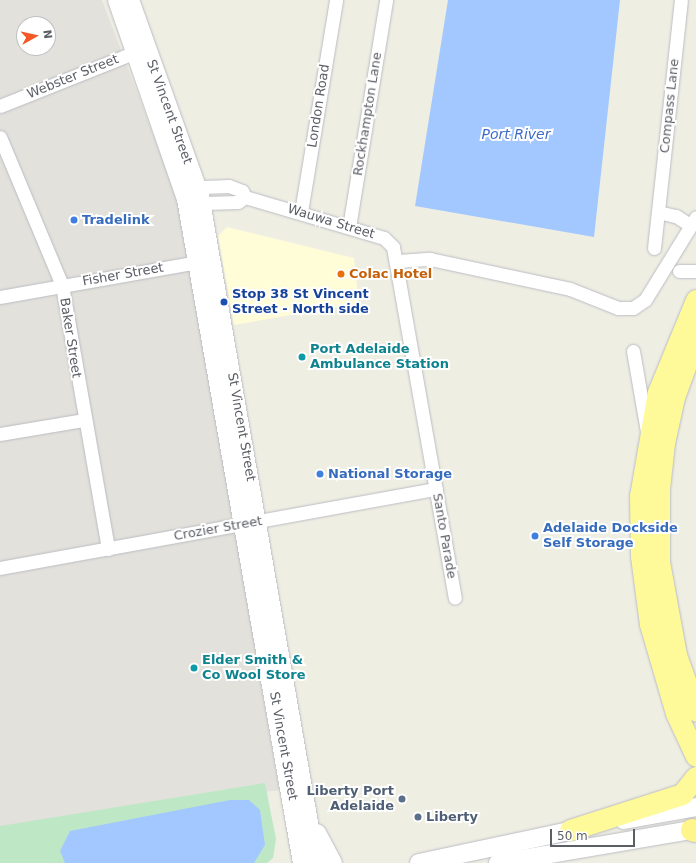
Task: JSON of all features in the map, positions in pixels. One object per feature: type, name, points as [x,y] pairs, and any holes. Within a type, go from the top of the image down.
[{"type":"highway","points":[[696,300],[658,392],[648,436],[640,496],[641,556],[650,624],[674,706],[696,756]]},
{"type":"highway","points":[[696,337],[674,397],[664,443],[659,547],[668,618],[696,711]]},
{"type":"highway","points":[[570,830],[682,794],[696,777]]},
{"type":"main road","name":"St Vincent Street","points":[[117,0],[140,50],[193,198],[305,833],[316,863]]},
{"type":"main road","name":"St Vincent Street","points":[[130,0],[140,50]]},
{"type":"main road","name":"St Vincent Street","points":[[193,198],[198,262],[251,523]]},
{"type":"main road","points":[[419,863],[570,830],[696,807]]},
{"type":"main road","points":[[498,863],[695,830]]},
{"type":"main road","name":"St Vincent Street","points":[[302,863],[305,833]]},
{"type":"main road","points":[[292,863],[305,833],[317,833],[333,863]]},
{"type":"street","name":"London Road","points":[[301,212],[336,0]]},
{"type":"street","name":"Rockhampton Lane","points":[[349,227],[386,0]]},
{"type":"street","name":"Compass Lane","points":[[654,248],[681,0]]},
{"type":"street","name":"Webster Street","points":[[0,106],[140,50]]},
{"type":"street","name":"Baker Street","points":[[0,137],[62,285],[84,420],[108,549]]},
{"type":"street","name":"Wauwa Street","points":[[193,198],[202,187],[218,185],[242,191],[245,197],[301,212],[384,238],[393,247],[398,261]]},
{"type":"street","points":[[398,261],[430,259],[570,289],[618,308],[633,308],[645,300],[693,221],[658,212]]},
{"type":"street","name":"Santo Parade","points":[[398,261],[455,598]]},
{"type":"street","name":"Fisher Street","points":[[0,296],[198,262]]},
{"type":"street","points":[[679,271],[696,271]]},
{"type":"street","points":[[633,351],[648,436]]},
{"type":"street","points":[[0,434],[84,420]]},
{"type":"street","name":"Crozier Street","points":[[0,568],[436,490]]},
{"type":"shaded area","points":[[0,0],[102,0],[180,205],[279,790],[0,828]]},
{"type":"shaded area","points":[[227,227],[354,258],[359,303],[234,325],[218,236]]},
{"type":"green space","points":[[265,783],[276,839],[273,858],[267,863],[0,863],[0,826]]},
{"type":"water","name":"Port River","points":[[448,0],[620,0],[594,237],[415,206]]},
{"type":"water","points":[[230,800],[249,800],[260,810],[265,845],[254,863],[65,863],[60,851],[70,831]]},
{"type":"place","name":"Tradelink","points":[[74,220]]},
{"type":"place","name":"Colac Hotel","points":[[341,274]]},
{"type":"place","name":"Stop 38 St Vincent Street - North side","points":[[224,302]]},
{"type":"place","name":"Port Adelaide Ambulance Station","points":[[302,357]]},
{"type":"place","name":"National Storage","points":[[320,474]]},
{"type":"place","name":"Adelaide Dockside Self Storage","points":[[535,536]]},
{"type":"place","name":"Elder Smith & Co Wool Store","points":[[194,668]]},
{"type":"place","name":"Liberty Port Adelaide","points":[[402,799]]},
{"type":"place","name":"Liberty","points":[[418,817]]}]
